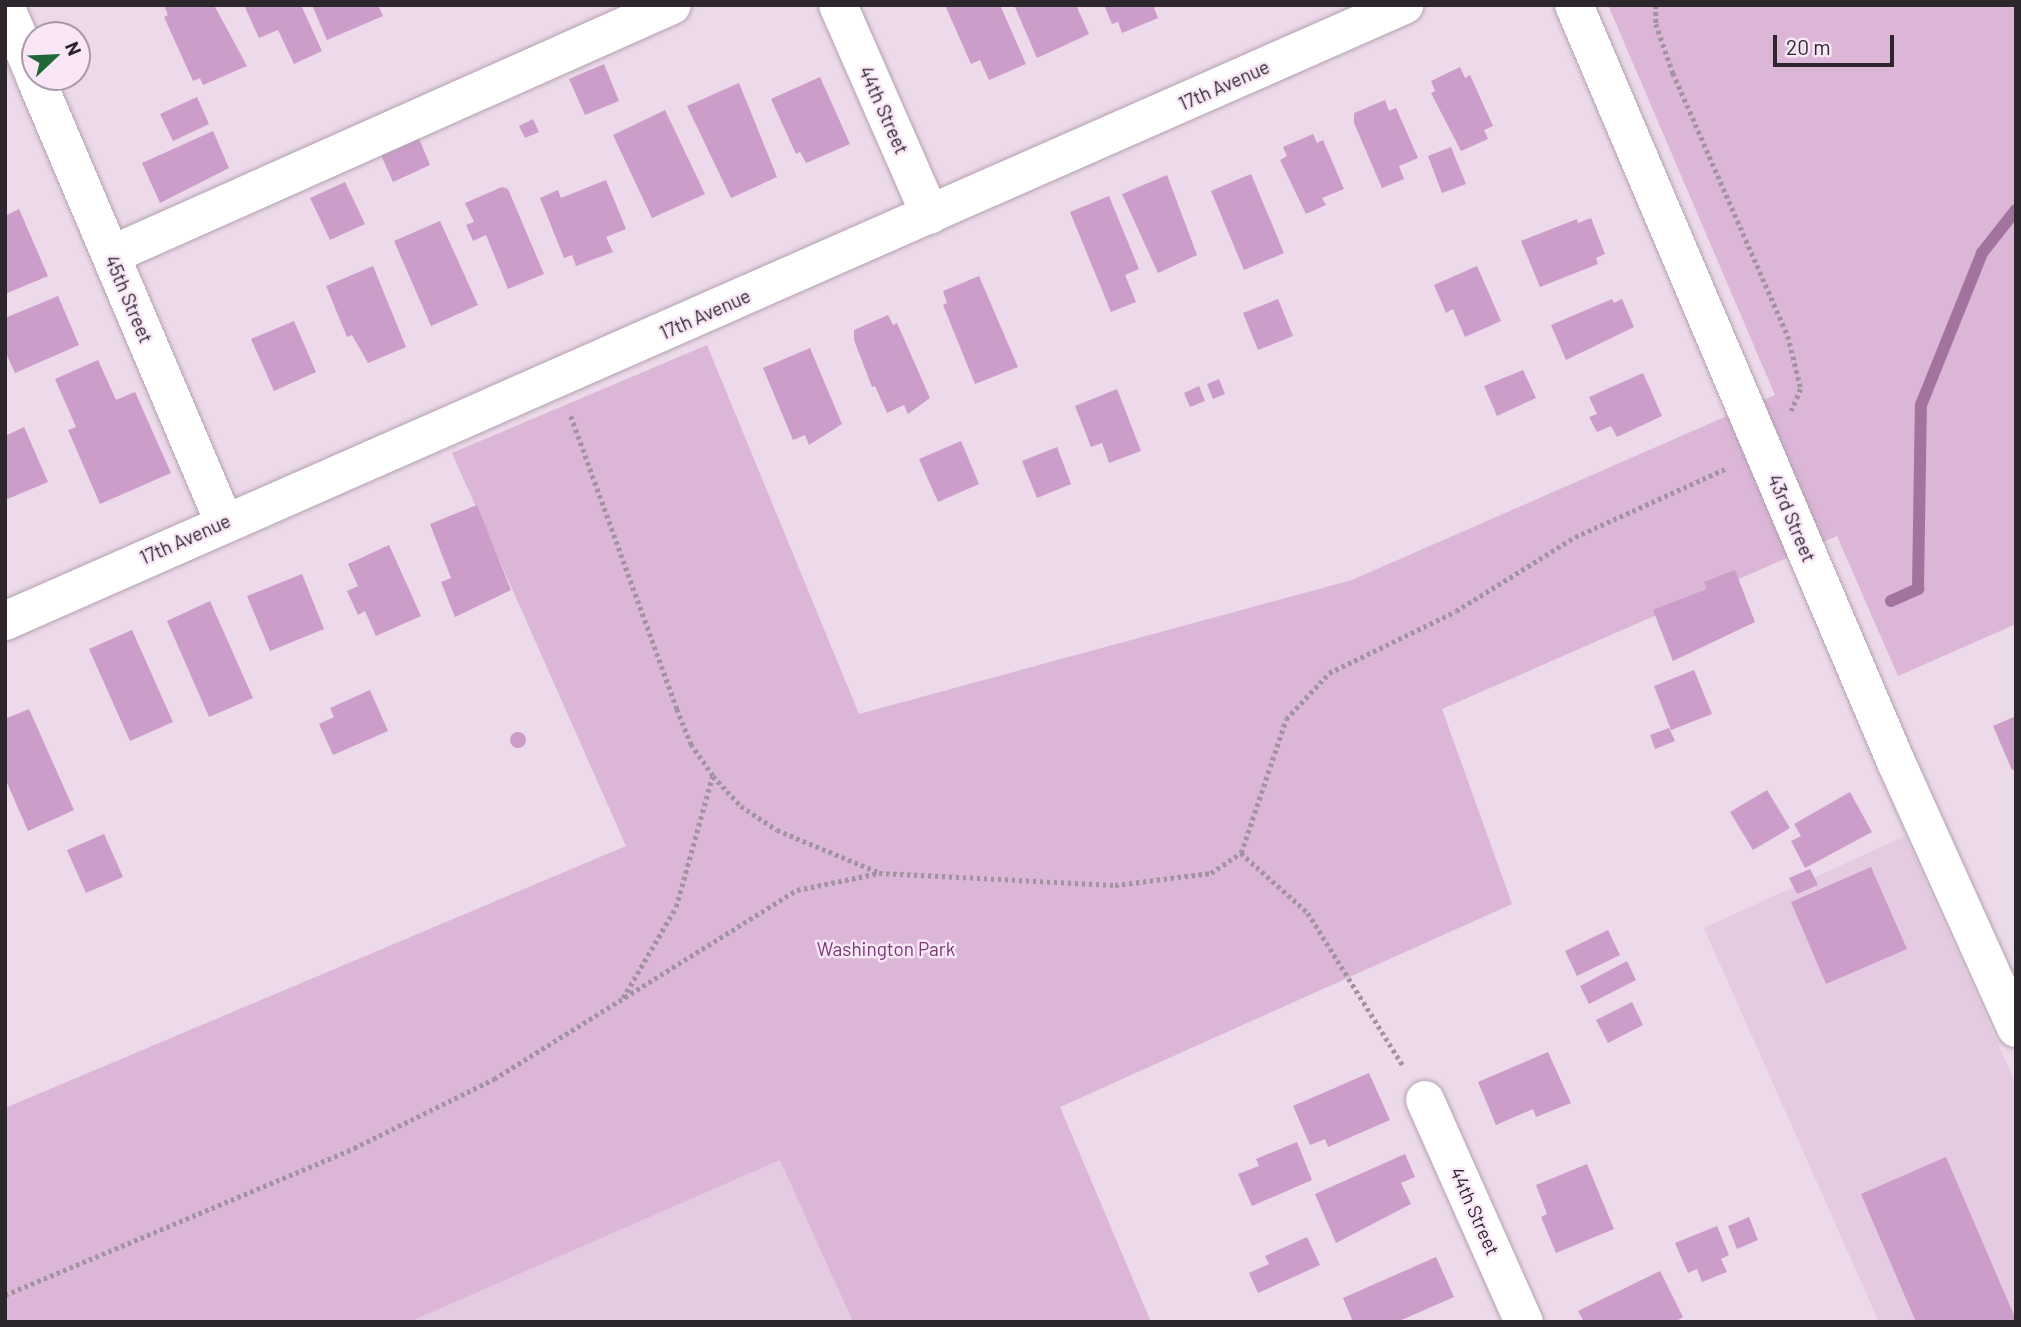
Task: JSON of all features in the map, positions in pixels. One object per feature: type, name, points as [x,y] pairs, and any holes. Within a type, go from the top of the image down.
[{"type":"street","points":[[111,256],[672,5]]},
{"type":"street","name":"44th Street","points":[[838,5],[930,215]]},
{"type":"street","name":"17th Avenue","points":[[5,621],[224,522],[930,215],[1404,5]]},
{"type":"street","name":"43rd Street","points":[[1574,5],[1764,451],[2016,1028]]},
{"type":"street","name":"45th Street","points":[[5,6],[21,44]]},
{"type":"street","name":"45th Street","points":[[41,91],[224,522]]},
{"type":"street","name":"44th Street","points":[[1426,1100],[1524,1322]]},
{"type":"path","points":[[5,1295],[354,1148],[494,1079],[797,890],[879,873],[1115,885],[1189,879],[1211,873],[1241,853],[1286,719],[1329,673],[1456,611],[1575,537],[1764,451],[1786,424],[1801,389],[1788,337],[1673,73],[1656,24],[1656,5]]},
{"type":"path","points":[[557,378],[691,744],[713,776],[741,806],[777,830],[879,873]]},
{"type":"path","points":[[623,999],[676,907],[713,776]]},
{"type":"path","points":[[1241,853],[1308,913],[1426,1100]]},
{"type":"shaded area","points":[[1905,836],[2016,1084],[2016,1322],[1879,1322],[1704,928]]},
{"type":"shaded area","points":[[781,1159],[853,1322],[409,1322]]},
{"type":"green space","name":"Washington Park","points":[[1608,5],[2016,5],[2016,624],[1898,676],[1837,536],[1442,709],[1512,904],[1060,1107],[1151,1322],[853,1322],[780,1160],[409,1322],[5,1322],[5,1108],[626,846],[452,453],[707,345],[859,714],[1352,580],[1775,395]]},
{"type":"building","points":[[164,5],[214,5],[247,66],[203,85],[200,78],[193,81],[164,17],[168,15]]},
{"type":"building","points":[[244,5],[301,5],[322,51],[294,64],[278,30],[259,38]]},
{"type":"building","points":[[312,5],[378,5],[383,16],[327,40]]},
{"type":"building","points":[[945,5],[1000,5],[1026,64],[989,80],[980,60],[971,64]]},
{"type":"building","points":[[1014,5],[1076,5],[1089,34],[1037,58]]},
{"type":"building","points":[[1104,5],[1159,5],[1154,8],[1158,18],[1122,33],[1118,22],[1112,24]]},
{"type":"building","points":[[604,64],[619,101],[585,115],[569,79]]},
{"type":"building","points":[[1460,67],[1465,78],[1470,75],[1493,126],[1484,130],[1488,139],[1461,151],[1431,93],[1435,91],[1431,81]]},
{"type":"building","points":[[820,77],[850,144],[806,163],[800,152],[796,154],[771,99]]},
{"type":"building","points":[[739,83],[777,177],[731,198],[687,106]]},
{"type":"building","points":[[197,97],[209,124],[173,141],[160,114]]},
{"type":"building","points":[[1385,100],[1389,111],[1396,108],[1418,158],[1399,166],[1404,179],[1382,188],[1354,123],[1354,113]]},
{"type":"building","points":[[665,110],[705,194],[652,218],[613,135]]},
{"type":"building","points":[[533,119],[539,132],[525,138],[519,126]]},
{"type":"building","points":[[415,129],[430,165],[393,182],[377,146]]},
{"type":"building","points":[[213,131],[229,168],[160,203],[142,163]]},
{"type":"building","points":[[1313,134],[1317,143],[1323,140],[1344,189],[1322,198],[1326,205],[1306,214],[1280,160],[1287,156],[1283,147]]},
{"type":"building","points":[[1451,147],[1466,184],[1442,193],[1428,156]]},
{"type":"building","points":[[1251,174],[1284,253],[1244,270],[1211,191]]},
{"type":"building","points":[[1167,175],[1197,255],[1158,273],[1122,194]]},
{"type":"building","points":[[606,180],[626,229],[606,237],[613,252],[576,266],[572,255],[564,258],[540,198],[558,190],[561,198]]},
{"type":"building","points":[[345,182],[365,224],[330,240],[310,198]]},
{"type":"building","points":[[502,187],[508,189],[544,274],[508,289],[486,235],[473,241],[466,225],[474,222],[465,203]]},
{"type":"building","points":[[1109,196],[1139,269],[1125,275],[1136,302],[1111,312],[1070,212]]},
{"type":"building","points":[[19,209],[48,276],[5,294],[5,216]]},
{"type":"building","points":[[1591,218],[1605,254],[1596,258],[1598,264],[1540,287],[1521,241],[1577,219],[1578,223]]},
{"type":"building","points":[[440,221],[478,305],[431,326],[394,241]]},
{"type":"building","points":[[373,266],[406,347],[368,363],[352,335],[347,337],[326,286]]},
{"type":"building","points":[[1477,266],[1501,321],[1465,337],[1453,309],[1446,313],[1434,285]]},
{"type":"building","points":[[979,276],[1018,367],[975,384],[943,305],[947,303],[943,291]]},
{"type":"building","points":[[58,296],[79,345],[15,373],[5,351],[5,318]]},
{"type":"building","points":[[1278,299],[1293,336],[1258,350],[1243,313]]},
{"type":"building","points":[[1612,299],[1614,303],[1622,299],[1634,327],[1566,360],[1551,325]]},
{"type":"building","points":[[888,315],[893,325],[897,323],[930,398],[908,414],[904,405],[887,413],[875,386],[872,387],[854,340],[854,330]]},
{"type":"building","points":[[294,321],[316,372],[274,391],[251,339]]},
{"type":"building","points":[[810,348],[842,424],[809,445],[805,435],[793,440],[763,368]]},
{"type":"building","points":[[98,360],[116,400],[135,392],[171,473],[100,504],[68,430],[76,427],[55,379]]},
{"type":"building","points":[[1523,370],[1536,398],[1497,416],[1484,386]]},
{"type":"building","points":[[1643,373],[1662,416],[1617,437],[1611,426],[1597,432],[1589,417],[1597,414],[1589,397]]},
{"type":"building","points":[[1219,379],[1225,394],[1213,399],[1207,384]]},
{"type":"building","points":[[1199,386],[1205,401],[1190,407],[1184,393]]},
{"type":"building","points":[[1117,389],[1141,451],[1109,463],[1102,443],[1091,447],[1075,406]]},
{"type":"building","points":[[24,427],[48,482],[5,500],[5,436]]},
{"type":"building","points":[[961,441],[979,484],[938,502],[919,459]]},
{"type":"building","points":[[1057,447],[1071,484],[1037,498],[1022,461]]},
{"type":"building","points":[[477,505],[511,590],[455,617],[441,582],[451,578],[430,524]]},
{"type":"building","points":[[389,545],[421,616],[376,636],[365,611],[358,615],[347,591],[358,586],[348,564]]},
{"type":"building","points":[[1735,570],[1755,622],[1673,661],[1653,610],[1707,589],[1704,582]]},
{"type":"building","points":[[302,574],[324,629],[270,651],[247,596]]},
{"type":"building","points":[[210,601],[253,698],[209,717],[167,621]]},
{"type":"building","points":[[132,630],[173,722],[130,741],[89,649]]},
{"type":"building","points":[[1694,670],[1712,714],[1671,730],[1654,686]]},
{"type":"building","points":[[370,690],[388,731],[333,755],[319,724],[334,717],[330,708]]},
{"type":"building","points":[[29,709],[74,810],[28,831],[5,778],[5,719]]},
{"type":"building","points":[[2016,716],[2016,768],[2012,770],[1993,726]]},
{"type":"building","points":[[1669,728],[1675,741],[1655,749],[1650,735]]},
{"type":"building","points":[[515,732],[521,732],[526,740],[524,746],[515,748],[510,743],[510,737]]},
{"type":"building","points":[[1767,790],[1790,828],[1753,850],[1730,812]]},
{"type":"building","points":[[1850,792],[1872,832],[1805,868],[1791,841],[1801,836],[1794,824]]},
{"type":"building","points":[[104,834],[123,877],[86,893],[67,850]]},
{"type":"building","points":[[1871,867],[1907,949],[1826,984],[1791,902]]},
{"type":"building","points":[[1810,869],[1818,885],[1797,894],[1789,878]]},
{"type":"building","points":[[1608,930],[1620,955],[1577,976],[1565,951]]},
{"type":"building","points":[[1627,961],[1636,980],[1589,1004],[1580,986]]},
{"type":"building","points":[[1632,1002],[1643,1025],[1608,1043],[1596,1020]]},
{"type":"building","points":[[1548,1052],[1571,1103],[1536,1117],[1533,1109],[1496,1125],[1478,1082]]},
{"type":"building","points":[[1369,1073],[1390,1120],[1328,1147],[1325,1139],[1310,1145],[1293,1106]]},
{"type":"building","points":[[1297,1142],[1312,1180],[1252,1206],[1238,1174],[1259,1166],[1256,1159]]},
{"type":"building","points":[[1405,1154],[1415,1177],[1401,1183],[1411,1204],[1336,1243],[1315,1194]]},
{"type":"building","points":[[1946,1157],[2016,1322],[1916,1322],[1861,1194]]},
{"type":"building","points":[[1587,1164],[1614,1229],[1556,1253],[1541,1217],[1547,1214],[1536,1185]]},
{"type":"building","points":[[1749,1217],[1758,1240],[1737,1249],[1728,1226]]},
{"type":"building","points":[[1717,1226],[1729,1255],[1721,1259],[1727,1272],[1702,1282],[1697,1269],[1688,1273],[1675,1243]]},
{"type":"building","points":[[1307,1237],[1320,1265],[1258,1293],[1249,1273],[1269,1264],[1265,1256]]},
{"type":"building","points":[[1436,1257],[1454,1297],[1397,1322],[1353,1322],[1343,1298]]},
{"type":"building","points":[[1660,1271],[1683,1317],[1674,1322],[1584,1322],[1578,1311]]},
{"type":"waterway","points":[[1891,601],[1918,589],[1921,405],[1982,253],[2016,210]]}]
